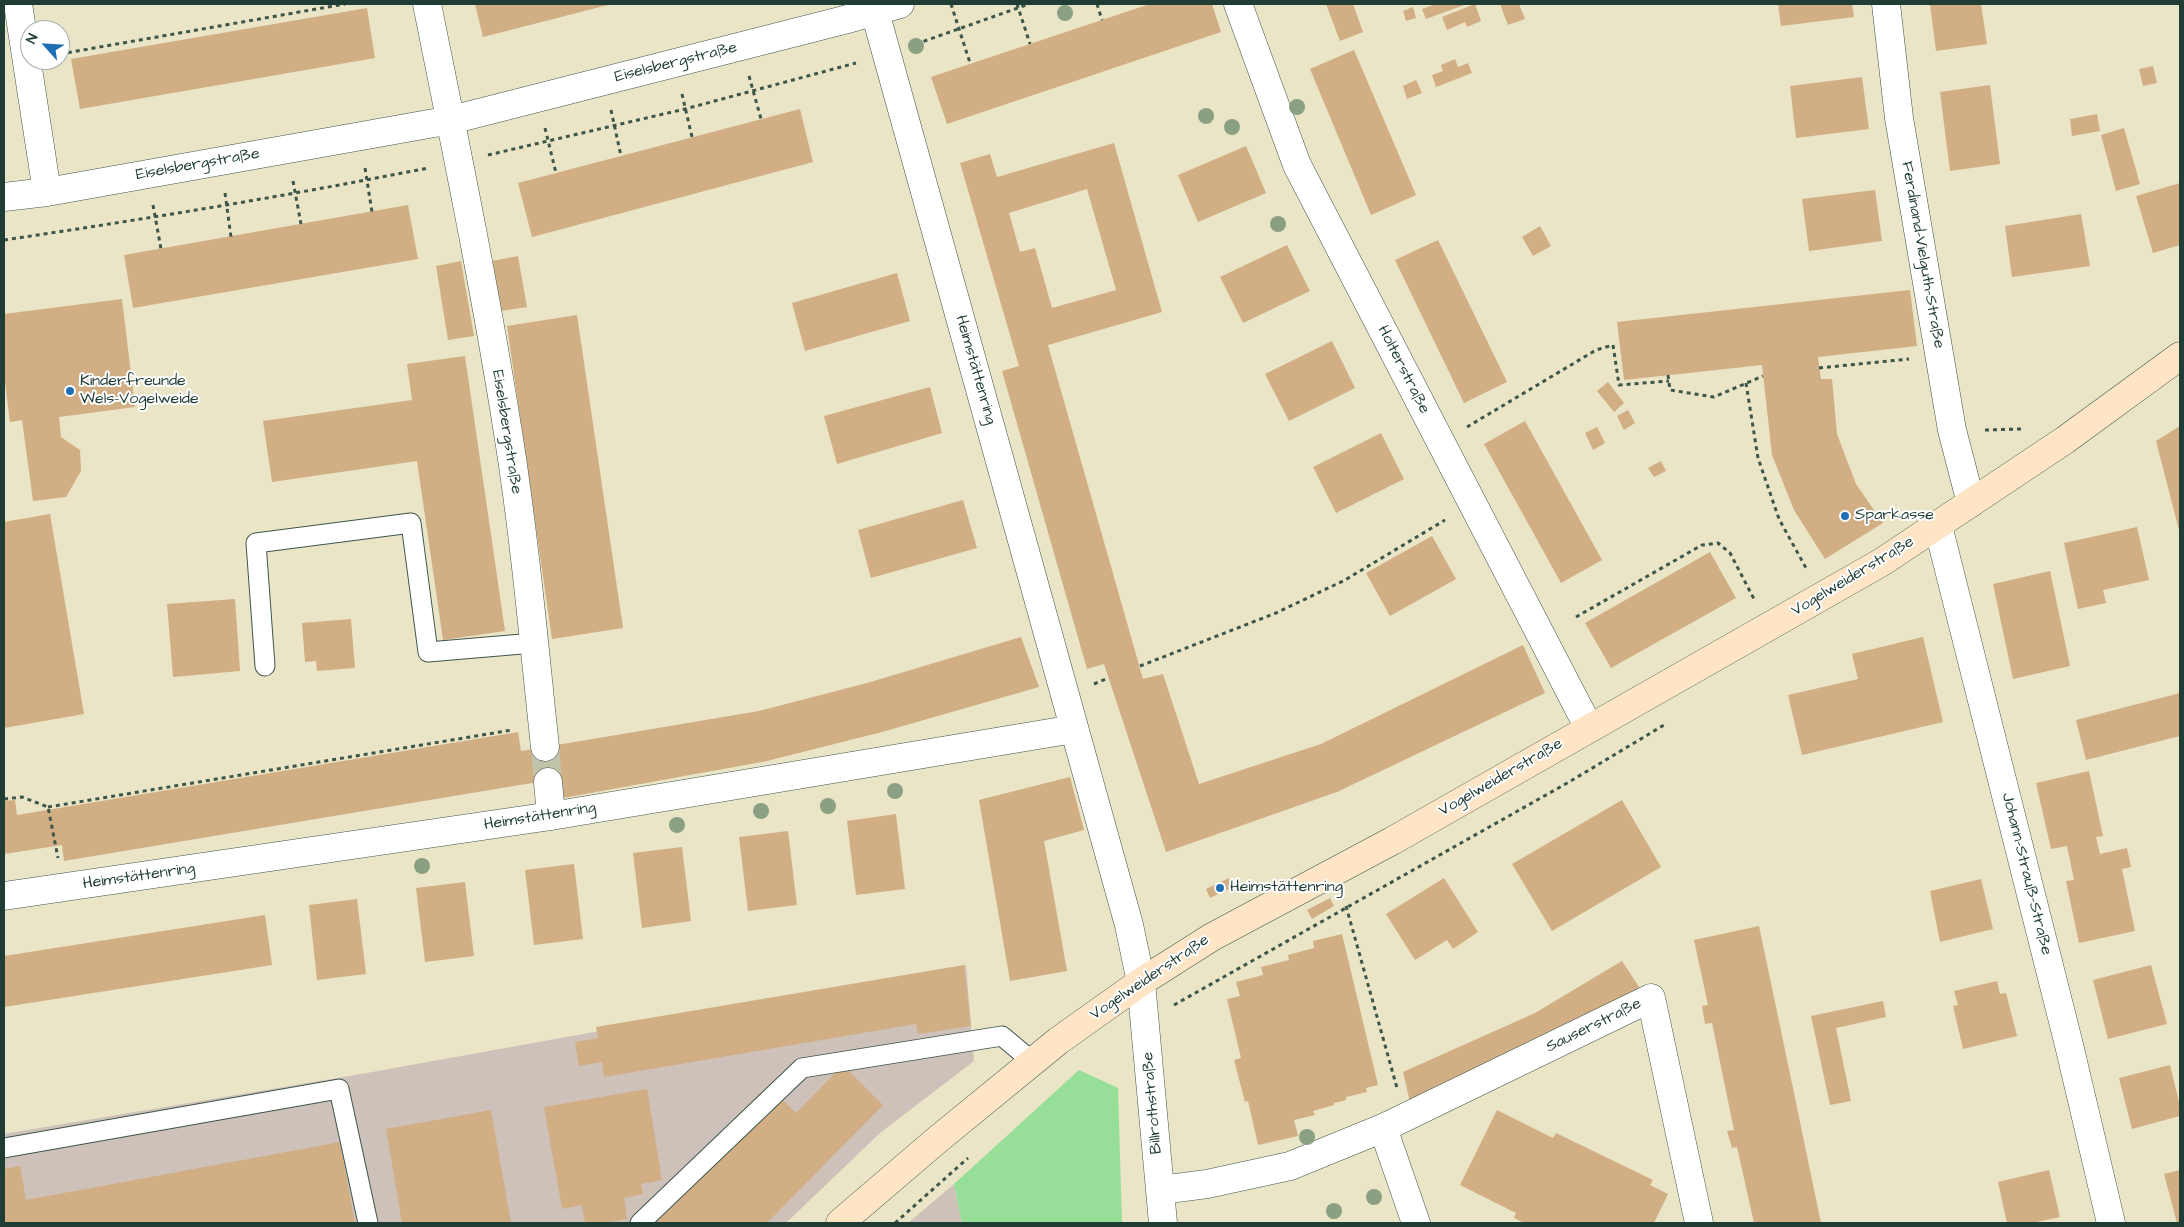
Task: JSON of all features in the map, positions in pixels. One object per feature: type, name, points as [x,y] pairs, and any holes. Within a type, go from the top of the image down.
[{"type":"main road","name":"Vogelweiderstraße","points":[[847,1221],[1032,1062],[1058,1041],[1141,982],[1212,937],[1337,871],[1822,597],[1938,526],[2065,440],[2180,356]]},
{"type":"street","points":[[18,4],[47,192]]},
{"type":"street","points":[[426,4],[451,120]]},
{"type":"street","name":"Holterstraße","points":[[1238,4],[1297,165],[1589,728]]},
{"type":"street","name":"Ferdinand-Vielguth-Straße","points":[[1886,4],[1899,118],[1939,355],[1952,430],[1971,503]]},
{"type":"street","name":"Eiselsbergstraße","points":[[4,197],[47,192],[451,120],[888,8]]},
{"type":"street","name":"Heimstättenring","points":[[888,8],[887,54],[1129,926],[1141,982]]},
{"type":"street","name":"Eiselsbergstraße","points":[[451,120],[509,441],[534,643],[543,736]]},
{"type":"street","name":"Johann-Strauß-Straße","points":[[1938,526],[2067,1035],[2111,1223]]},
{"type":"street","name":"Heimstättenring","points":[[4,896],[551,816],[1074,728]]},
{"type":"street","points":[[548,782],[551,816]]},
{"type":"street","name":"Billrothstraße","points":[[1141,982],[1163,1223]]},
{"type":"street","name":"Sauserstraße","points":[[1161,1190],[1207,1184],[1290,1166],[1394,1122],[1651,998],[1699,1223]]},
{"type":"street","points":[[1394,1122],[1416,1223]]},
{"type":"lane","points":[[265,666],[256,543],[411,523],[428,652],[534,643]]},
{"type":"lane","points":[[640,1223],[802,1068],[1002,1036],[1032,1062]]},
{"type":"lane","points":[[4,1148],[339,1089],[368,1223]]},
{"type":"path","points":[[70,52],[345,4]]},
{"type":"path","points":[[951,4],[970,63]]},
{"type":"path","points":[[4,240],[156,218],[296,194],[548,142],[685,109],[887,54],[960,29],[1018,6],[1029,4]]},
{"type":"path","points":[[1097,4],[1102,20]]},
{"type":"path","points":[[1018,6],[1030,44]]},
{"type":"path","points":[[741,46],[761,119]]},
{"type":"path","points":[[674,63],[692,137]]},
{"type":"path","points":[[604,81],[621,156]]},
{"type":"path","points":[[538,98],[556,173]]},
{"type":"path","points":[[359,136],[372,212]]},
{"type":"path","points":[[287,149],[301,224]]},
{"type":"path","points":[[220,161],[231,237]]},
{"type":"path","points":[[147,174],[162,249]]},
{"type":"path","points":[[1441,443],[1596,350],[1613,345],[1618,385],[1669,380]]},
{"type":"path","points":[[1819,368],[1939,355]]},
{"type":"path","points":[[1668,375],[1670,390],[1714,397],[1763,376]]},
{"type":"path","points":[[1746,383],[1758,458],[1779,519],[1822,597]]},
{"type":"path","points":[[1952,430],[2020,430],[2028,425]]},
{"type":"path","points":[[1140,666],[1276,614],[1345,580],[1473,504]]},
{"type":"path","points":[[1576,617],[1702,545],[1718,543],[1730,553],[1768,626]]},
{"type":"path","points":[[1145,1021],[1569,782],[1672,720]]},
{"type":"path","points":[[4,799],[22,797],[48,806],[543,736]]},
{"type":"path","points":[[48,806],[64,888]]},
{"type":"path","points":[[1337,871],[1347,907],[1394,1122]]},
{"type":"path","points":[[895,1223],[971,1156]]},
{"type":"shaded area","points":[[966,965],[974,1061],[880,1133],[786,1223],[4,1223],[4,1134],[361,1074]]},
{"type":"shaded area","points":[[954,1184],[962,1223],[908,1223]]},
{"type":"green space","points":[[1079,1070],[1118,1088],[1122,1223],[962,1223],[954,1184]]},
{"type":"building","points":[[475,4],[612,4],[483,37]]},
{"type":"building","points":[[1150,4],[1212,4],[1221,32],[947,124],[931,77]]},
{"type":"building","points":[[1326,4],[1353,4],[1363,32],[1340,41]]},
{"type":"building","points":[[1436,4],[1467,4],[1426,19],[1422,9]]},
{"type":"building","points":[[1475,4],[1481,21],[1467,27],[1465,22],[1447,30],[1442,17]]},
{"type":"building","points":[[1500,4],[1519,4],[1525,19],[1508,25]]},
{"type":"building","points":[[1778,4],[1852,4],[1854,17],[1781,26]]},
{"type":"building","points":[[1930,4],[1981,4],[1987,44],[1936,51]]},
{"type":"building","points":[[1413,7],[1416,18],[1406,21],[1403,11]]},
{"type":"building","points":[[367,8],[375,58],[80,109],[71,59]]},
{"type":"building","points":[[1354,50],[1416,195],[1371,215],[1310,69]]},
{"type":"building","points":[[1455,59],[1458,67],[1468,63],[1472,73],[1436,87],[1432,75],[1443,71],[1441,65]]},
{"type":"building","points":[[2153,66],[2157,83],[2143,86],[2139,69]]},
{"type":"building","points":[[1862,77],[1869,129],[1796,138],[1790,86]]},
{"type":"building","points":[[1416,80],[1422,93],[1407,99],[1403,86]]},
{"type":"building","points":[[1990,85],[2000,164],[1950,171],[1940,92]]},
{"type":"building","points":[[800,109],[813,162],[532,237],[518,183]]},
{"type":"building","points":[[2097,114],[2100,131],[2072,136],[2070,119]]},
{"type":"building","points":[[2124,128],[2140,184],[2116,191],[2101,135]]},
{"type":"building","points":[[1114,143],[1162,312],[1048,345],[1143,679],[1163,674],[1199,784],[1321,744],[1523,645],[1545,693],[1337,792],[1166,852],[1104,664],[1087,669],[1002,371],[1019,366],[960,163],[990,154],[997,177]],"holes":[[[1087,189],[1116,290],[1052,308],[1035,248],[1020,252],[1009,213]]]},
{"type":"building","points":[[1246,146],[1266,193],[1198,222],[1178,175]]},
{"type":"building","points":[[2180,183],[2180,245],[2153,253],[2136,196]]},
{"type":"building","points":[[1875,190],[1882,241],[1809,251],[1802,199]]},
{"type":"building","points":[[408,205],[418,259],[133,308],[124,255]]},
{"type":"building","points":[[2081,214],[2090,266],[2012,277],[2005,226]]},
{"type":"building","points":[[1540,226],[1551,246],[1533,256],[1522,237]]},
{"type":"building","points":[[1438,240],[1507,382],[1464,403],[1395,260]]},
{"type":"building","points":[[1287,245],[1310,291],[1243,323],[1220,277]]},
{"type":"building","points":[[518,256],[527,307],[501,311],[492,261]]},
{"type":"building","points":[[461,261],[474,336],[448,340],[436,266]]},
{"type":"building","points":[[897,273],[910,321],[805,351],[792,303]]},
{"type":"building","points":[[1910,290],[1917,346],[1818,357],[1821,379],[1832,379],[1837,434],[1856,484],[1883,523],[1825,559],[1794,510],[1772,455],[1762,365],[1624,380],[1617,322]]},
{"type":"building","name":"Kinderfreunde Wels-Vogelweide","points":[[122,299],[135,407],[59,417],[61,437],[80,450],[81,471],[66,497],[33,501],[22,420],[10,422],[4,374],[4,314]]},
{"type":"building","points":[[577,315],[623,628],[552,639],[507,326]]},
{"type":"building","points":[[1332,341],[1355,388],[1289,421],[1265,374]]},
{"type":"building","points":[[465,356],[505,631],[443,640],[417,461],[272,482],[263,421],[412,400],[407,364]]},
{"type":"building","points":[[1608,382],[1624,403],[1614,412],[1597,391]]},
{"type":"building","points":[[930,387],[942,433],[837,464],[824,416]]},
{"type":"building","points":[[1628,410],[1635,423],[1624,430],[1617,416]]},
{"type":"building","points":[[1525,421],[1602,560],[1561,583],[1484,444]]},
{"type":"building","points":[[2180,426],[2180,534],[2156,441]]},
{"type":"building","points":[[1597,427],[1605,443],[1593,450],[1585,433]]},
{"type":"building","points":[[1381,433],[1404,479],[1336,513],[1313,467]]},
{"type":"building","points":[[1661,461],[1666,471],[1654,477],[1648,468]]},
{"type":"building","points":[[963,500],[977,548],[871,578],[858,530]]},
{"type":"building","points":[[50,514],[84,714],[4,728],[4,522]]},
{"type":"building","points":[[2137,527],[2149,580],[2103,590],[2106,603],[2078,609],[2064,543]]},
{"type":"building","points":[[1432,536],[1456,579],[1390,616],[1366,573]]},
{"type":"building","points":[[1710,552],[1736,598],[1611,668],[1585,623]]},
{"type":"building","points":[[2050,571],[2070,666],[2013,679],[1993,584]]},
{"type":"building","points":[[235,599],[240,671],[173,677],[167,604]]},
{"type":"building","points":[[351,619],[355,668],[317,671],[316,661],[305,662],[302,623]]},
{"type":"building","points":[[1021,637],[1039,687],[882,732],[767,761],[558,799],[556,779],[64,861],[62,845],[4,854],[4,801],[15,800],[17,815],[518,732],[521,751],[759,711],[867,683]]},
{"type":"building","points":[[1923,637],[1943,722],[1802,755],[1788,695],[1858,679],[1852,654]]},
{"type":"building","points":[[2180,693],[2180,736],[2086,760],[2076,720]]},
{"type":"building","points":[[2089,771],[2103,836],[2096,837],[2100,854],[2127,848],[2131,867],[2122,869],[2135,931],[2079,943],[2066,881],[2074,880],[2067,846],[2051,849],[2036,783]]},
{"type":"building","points":[[1070,777],[1084,830],[1044,841],[1067,971],[1010,981],[979,800]]},
{"type":"building","points":[[1622,800],[1661,867],[1552,931],[1512,864]]},
{"type":"building","points":[[896,814],[905,889],[856,895],[847,821]]},
{"type":"building","points":[[788,831],[797,905],[748,911],[739,837]]},
{"type":"building","points":[[682,847],[691,921],[642,928],[633,853]]},
{"type":"building","points":[[574,864],[583,939],[534,945],[525,870]]},
{"type":"building","name":"Heimstättenring","points":[[1229,878],[1233,887],[1210,898],[1206,889]]},
{"type":"building","points":[[1444,878],[1478,932],[1453,949],[1447,940],[1415,960],[1386,914]]},
{"type":"building","points":[[1981,879],[1993,929],[1940,942],[1930,891]]},
{"type":"building","points":[[465,882],[474,956],[425,962],[416,888]]},
{"type":"building","name":"Heimstättenring","points":[[1330,898],[1334,906],[1312,919],[1307,910]]},
{"type":"building","points":[[357,899],[366,974],[317,980],[309,905]]},
{"type":"building","points":[[265,915],[272,965],[4,1007],[4,956]]},
{"type":"building","points":[[1759,926],[1821,1223],[1754,1223],[1737,1147],[1732,1148],[1727,1131],[1734,1130],[1712,1023],[1705,1024],[1702,1006],[1708,1005],[1694,940]]},
{"type":"building","points":[[1342,934],[1378,1085],[1366,1088],[1367,1092],[1346,1097],[1346,1100],[1313,1111],[1315,1115],[1294,1120],[1298,1136],[1258,1145],[1248,1101],[1245,1102],[1234,1060],[1241,1058],[1227,999],[1240,996],[1236,982],[1263,975],[1261,967],[1289,960],[1288,955],[1314,948],[1313,941]]},
{"type":"building","points":[[1622,961],[1641,990],[1410,1102],[1403,1072],[1535,1013]]},
{"type":"building","points":[[964,965],[971,1026],[918,1034],[916,1024],[604,1077],[602,1062],[579,1066],[575,1042],[598,1038],[596,1027]]},
{"type":"building","points":[[2151,965],[2167,1024],[2108,1039],[2093,980]]},
{"type":"building","points":[[1997,981],[2000,994],[2006,993],[2017,1036],[1963,1049],[1953,1006],[1958,1005],[1954,991]]},
{"type":"building","points":[[1883,1001],[1886,1017],[1836,1028],[1851,1101],[1830,1105],[1811,1016]]},
{"type":"building","points":[[843,1065],[883,1105],[767,1223],[655,1223],[779,1097],[796,1113]]},
{"type":"building","points":[[2170,1065],[2180,1106],[2180,1116],[2132,1129],[2119,1078]]},
{"type":"building","points":[[647,1089],[662,1180],[641,1184],[643,1194],[624,1198],[627,1219],[604,1223],[585,1223],[582,1205],[562,1209],[544,1107]]},
{"type":"building","points":[[491,1110],[511,1223],[402,1223],[386,1129]]},
{"type":"building","points":[[1497,1110],[1553,1138],[1556,1133],[1653,1180],[1650,1185],[1668,1194],[1654,1223],[1524,1223],[1514,1218],[1516,1213],[1460,1185]]},
{"type":"building","points":[[340,1142],[355,1223],[4,1223],[4,1169],[20,1166],[26,1200]]},
{"type":"building","points":[[2049,1170],[2060,1217],[2032,1223],[2007,1223],[1998,1182]]},
{"type":"building","points":[[2180,1170],[2180,1223],[2177,1223],[2164,1174]]},
{"type":"tunnel","points":[[545,747],[548,782]]},
{"type":"place","name":"Kinderfreunde Wels-Vogelweide","points":[[70,391]]},
{"type":"place","name":"Sparkasse","points":[[1845,516]]},
{"type":"place","name":"Heimstättenring","points":[[1220,888]]}]
